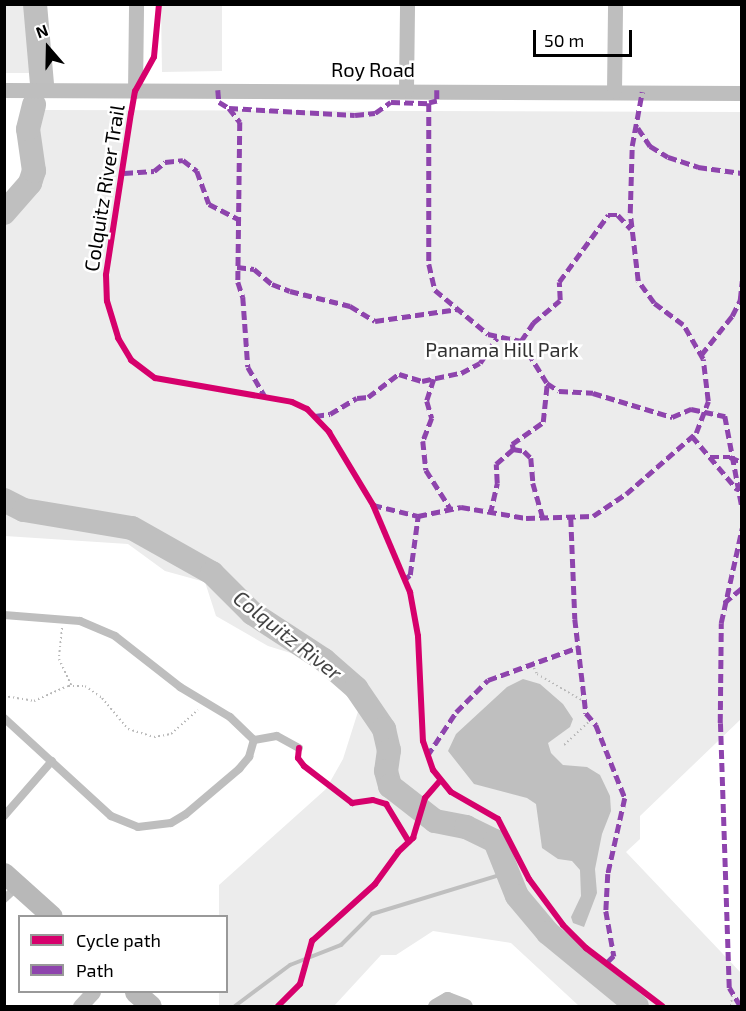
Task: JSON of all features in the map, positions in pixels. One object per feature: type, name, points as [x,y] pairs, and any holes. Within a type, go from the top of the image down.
[{"type":"main road","points":[[9,886],[51,915]]},
{"type":"main road","points":[[136,993],[152,1006]]},
{"type":"street","points":[[135,91],[136,4]]},
{"type":"street","points":[[406,90],[407,4]]},
{"type":"street","points":[[614,91],[615,4]]},
{"type":"street","name":"Roy Road","points":[[4,90],[741,93]]},
{"type":"street","points":[[80,1006],[92,993]]},
{"type":"street","points":[[435,1006],[447,999],[465,1006]]},
{"type":"lane","points":[[4,615],[64,620],[95,626],[115,636],[180,687],[246,729],[254,740]]},
{"type":"lane","points":[[4,718],[111,816],[138,827],[155,827],[186,814],[239,769],[249,757],[254,740]]},
{"type":"lane","points":[[254,740],[277,736],[299,748]]},
{"type":"lane","points":[[4,816],[52,761]]},
{"type":"path","points":[[64,620],[59,659],[71,685]]},
{"type":"path","points":[[532,664],[537,674],[585,702]]},
{"type":"path","points":[[4,696],[34,701],[71,685],[94,690],[128,729],[154,737],[171,734],[205,701]]},
{"type":"path","points":[[564,746],[591,720]]},
{"type":"path","points":[[731,1006],[732,995]]},
{"type":"green space","points":[[5,4],[30,5],[50,47],[50,73],[5,73]]},
{"type":"green space","points":[[161,5],[222,5],[222,71],[162,72]]},
{"type":"green space","name":"Panama Hill Park","points":[[38,110],[741,112],[741,719],[640,816],[640,839],[626,852],[741,973],[741,1006],[579,1006],[511,943],[433,931],[396,955],[381,955],[334,1006],[219,1006],[219,993],[228,993],[228,915],[219,915],[219,885],[326,789],[343,759],[362,699],[310,659],[268,646],[216,616],[205,582],[165,571],[128,544],[5,536],[4,196],[30,178],[23,136]]},
{"type":"shaded area","points":[[523,679],[540,684],[563,704],[573,719],[570,727],[548,743],[551,753],[563,765],[587,767],[600,775],[610,796],[611,811],[602,834],[595,869],[597,893],[584,927],[573,923],[571,917],[581,896],[580,870],[572,861],[558,859],[542,848],[536,804],[527,798],[474,784],[448,751],[456,734],[507,687]]},
{"type":"waterway","name":"Colquitz River","points":[[35,4],[42,84]]},
{"type":"waterway","name":"Colquitz River","points":[[4,213],[30,183],[34,171],[28,129],[34,105]]},
{"type":"waterway","name":"Colquitz River","points":[[4,500],[24,510],[132,528],[212,573],[252,613],[324,660],[356,688],[384,729],[389,750],[386,771],[390,786],[435,821],[466,827],[495,841],[517,896],[548,933],[637,1006]]},
{"type":"waterway","points":[[235,1006],[290,965],[341,945],[372,914],[506,873]]},
{"type":"marked path","points":[[218,90],[219,102],[229,108],[240,122],[238,282],[243,297],[248,367],[265,396]]},
{"type":"marked path","points":[[437,90],[437,101],[429,103],[429,264],[435,290],[488,334],[521,341],[547,383],[559,391],[593,393],[672,417],[691,409],[725,416],[742,507]]},
{"type":"marked path","points":[[373,505],[418,516],[461,507],[526,518],[593,516],[626,494],[696,433],[708,401],[703,359],[683,325],[654,303],[638,281],[630,213],[632,146],[642,92]]},
{"type":"marked path","points":[[229,108],[355,115],[375,113],[391,102],[429,103]]},
{"type":"marked path","points":[[638,128],[650,146],[668,157],[698,167],[742,173]]},
{"type":"marked path","points":[[124,173],[154,171],[165,162],[183,160],[197,171],[209,204],[239,219]]},
{"type":"marked path","points":[[521,341],[533,323],[560,300],[559,282],[608,215],[618,215],[631,229]]},
{"type":"marked path","points":[[237,267],[254,269],[272,284],[290,291],[350,306],[375,321],[458,309]]},
{"type":"marked path","points":[[701,355],[732,316],[740,300],[742,281]]},
{"type":"marked path","points":[[315,416],[330,414],[357,398],[368,397],[399,374],[422,381],[461,373],[480,363],[497,338]]},
{"type":"marked path","points":[[434,379],[427,401],[432,418],[423,441],[426,470],[450,508]]},
{"type":"marked path","points":[[490,514],[497,483],[496,464],[513,449],[512,444],[543,422],[547,383]]},
{"type":"marked path","points":[[692,436],[737,489]]},
{"type":"marked path","points":[[513,449],[524,451],[531,458],[533,483],[543,518]]},
{"type":"marked path","points":[[710,457],[730,457],[742,462]]},
{"type":"marked path","points":[[405,579],[410,575],[418,516]]},
{"type":"marked path","points":[[571,518],[575,619],[586,713],[596,725],[625,798],[608,874],[606,911],[614,956],[606,964]]},
{"type":"marked path","points":[[740,1006],[729,988],[720,723],[721,623],[742,528]]},
{"type":"marked path","points":[[724,603],[742,588]]},
{"type":"marked path","points":[[427,756],[456,712],[488,680],[579,647]]},
{"type":"cycle path","name":"Colquitz River Trail","points":[[159,4],[154,57],[135,91],[106,275],[107,301],[118,338],[131,360],[155,378],[292,402],[307,409],[329,432],[373,505],[410,592],[418,636],[423,741],[433,770],[451,792],[498,819],[529,879],[563,925],[586,948],[662,1006]]},
{"type":"cycle path","points":[[299,748],[298,758],[304,766],[352,803],[373,800],[386,804],[409,842]]},
{"type":"cycle path","points":[[278,1006],[300,984],[312,941],[375,884],[398,852],[413,838],[425,798],[440,781]]}]
